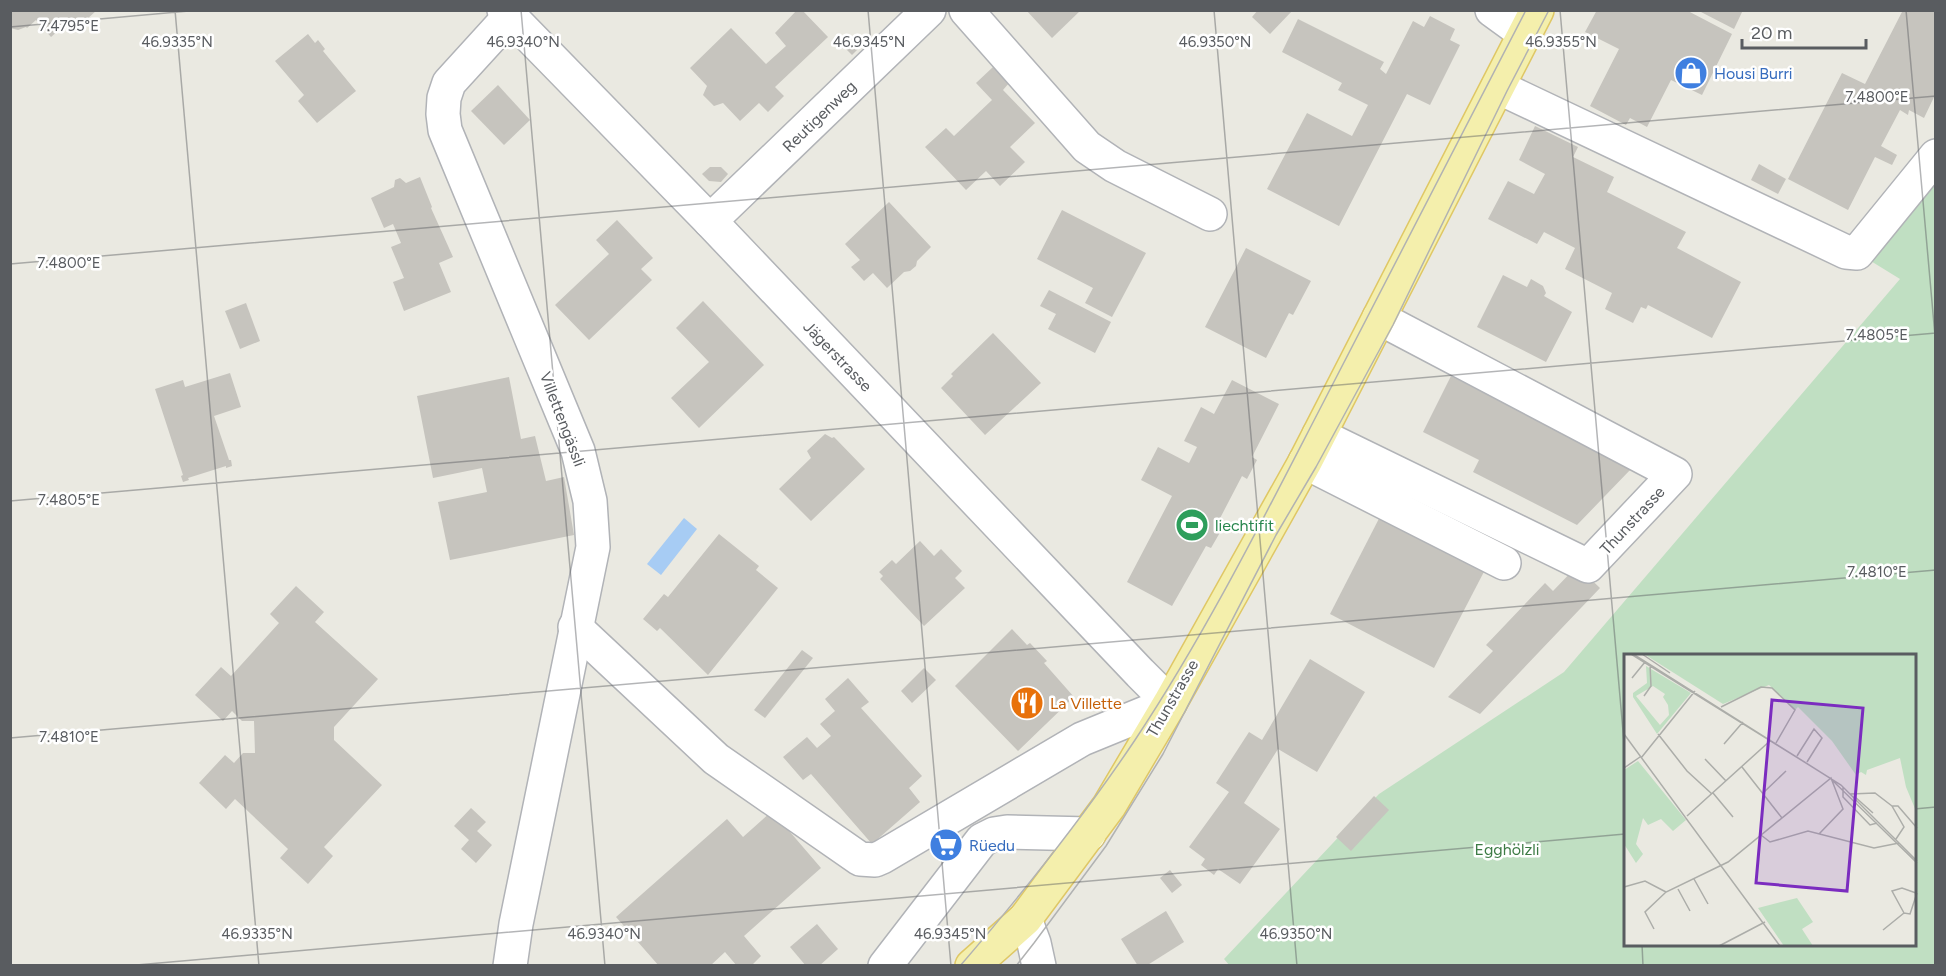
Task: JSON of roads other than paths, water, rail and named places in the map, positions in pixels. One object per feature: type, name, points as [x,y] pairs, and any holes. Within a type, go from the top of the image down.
[{"type":"main road","name":"Thunstrasse","points":[[972,966],[1025,919],[1089,834],[1109,806],[1170,703],[1312,448],[1531,22]]},
{"type":"main road","name":"Thunstrasse","points":[[1004,966],[1025,919]]},
{"type":"street","name":"Reutigenweg","points":[[710,221],[929,10]]},
{"type":"street","points":[[966,10],[1087,147],[1114,166],[1210,214]]},
{"type":"street","points":[[1492,10],[1531,22]]},
{"type":"street","name":"Jägerstrasse","points":[[507,13],[710,221],[1170,703]]},
{"type":"street","name":"Villettengässli","points":[[507,13],[449,83],[444,98],[445,130],[578,451],[590,501],[593,547],[516,924],[510,966]]},
{"type":"street","points":[[1498,87],[1846,252],[1857,253],[1935,156]]},
{"type":"street","name":"Thunstrasse","points":[[1312,448],[1588,566],[1675,474],[1379,318]]},
{"type":"street","points":[[1312,448],[1504,563]]},
{"type":"street","points":[[575,627],[716,759],[860,860],[875,860],[1082,738],[1170,703]]},
{"type":"street","points":[[885,966],[982,840],[994,834],[1007,832],[1089,834]]},
{"type":"street","points":[[1025,919],[1039,966]]},
{"type":"water","points":[[684,518],[697,529],[661,575],[647,564]]},
{"type":"tram line","points":[[960,966],[1073,827],[1135,740],[1186,658],[1256,532],[1526,10]]},
{"type":"tram line","points":[[1016,966],[1106,846],[1163,754],[1276,535],[1316,467],[1393,325],[1549,10]]},
{"type":"place","name":"Housi Burri","points":[[1691,73]]},
{"type":"place","name":"liechtifit","points":[[1192,525]]},
{"type":"place","name":"La Villette","points":[[1027,703]]},
{"type":"place","name":"Rüedu","points":[[946,845]]},
{"type":"park label","name":"Egghölzli","points":[[1507,849]]}]
